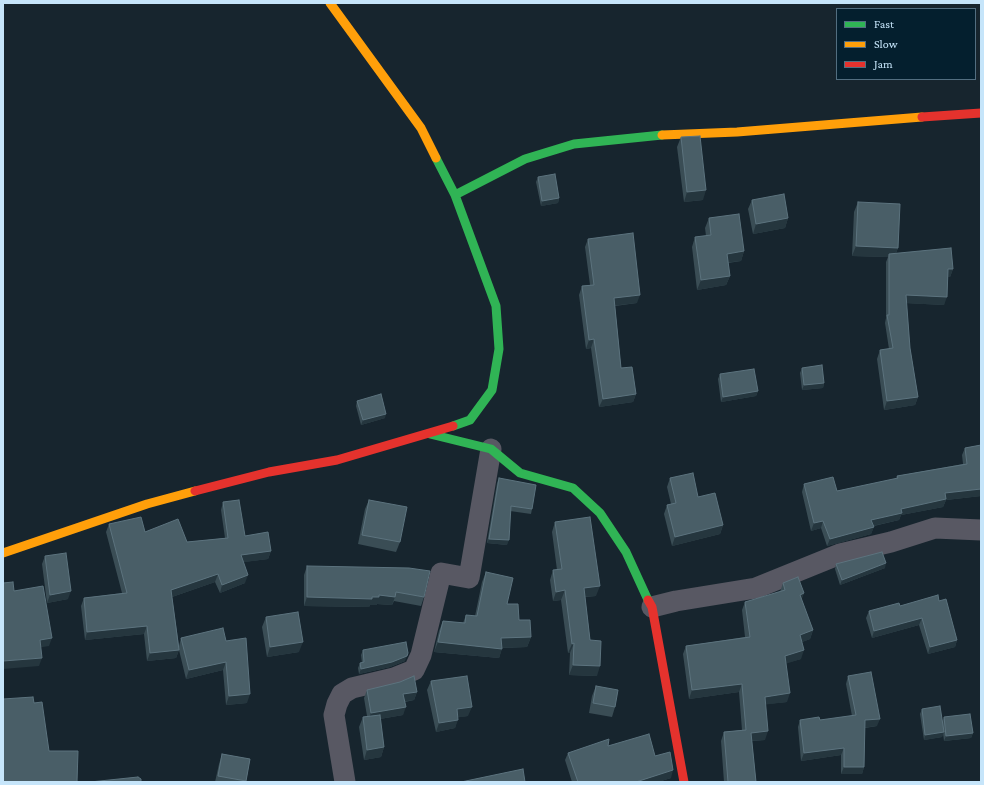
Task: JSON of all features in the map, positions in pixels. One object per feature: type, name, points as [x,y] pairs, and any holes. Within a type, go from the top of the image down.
[{"type":"street","points":[[3,553],[147,504],[269,472],[337,460],[430,434],[470,420],[492,390],[499,349],[496,306],[455,195],[421,128],[330,3]]},
{"type":"street","points":[[455,195],[525,159],[574,144],[654,135],[736,132],[871,120],[981,113]]},
{"type":"street","points":[[430,434],[490,449],[520,473],[573,488],[600,513],[626,552],[652,607],[684,782]]},
{"type":"street","points":[[345,782],[334,715],[337,704],[342,694],[352,688],[394,678],[414,670],[421,655],[441,573],[469,578],[490,449]]},
{"type":"street","points":[[652,607],[676,601],[756,588],[840,554],[891,542],[934,528],[981,530]]},
{"type":"building","points":[[700,136],[706,190],[687,192],[681,137]]},
{"type":"building","points":[[555,174],[559,198],[542,201],[538,177]]},
{"type":"building","points":[[784,194],[788,218],[756,224],[752,200]]},
{"type":"building","points":[[858,202],[900,204],[898,248],[856,246]]},
{"type":"building","points":[[739,214],[744,251],[727,254],[730,276],[701,280],[695,237],[711,235],[709,218]]},
{"type":"building","points":[[633,233],[640,295],[614,298],[621,368],[632,367],[636,394],[603,399],[594,339],[589,340],[582,286],[594,285],[588,239]]},
{"type":"building","points":[[951,248],[953,269],[948,269],[947,297],[906,295],[910,348],[918,397],[887,401],[880,350],[893,348],[887,315],[889,315],[889,254]]},
{"type":"building","points":[[822,365],[824,383],[804,385],[802,368]]},
{"type":"building","points":[[754,369],[758,391],[723,397],[720,374]]},
{"type":"building","points":[[381,394],[386,414],[363,420],[357,401]]},
{"type":"building","points":[[981,445],[981,489],[945,493],[946,499],[901,509],[902,513],[871,520],[874,527],[830,539],[823,521],[814,523],[804,484],[833,477],[837,491],[898,478],[897,476],[967,464],[965,448]]},
{"type":"building","points":[[693,473],[698,497],[715,493],[723,525],[675,537],[667,505],[676,503],[670,478]]},
{"type":"building","points":[[499,478],[536,485],[532,509],[511,506],[509,540],[489,539]]},
{"type":"building","points":[[239,500],[245,536],[268,532],[271,551],[241,555],[248,575],[222,585],[218,574],[171,590],[179,650],[150,653],[147,626],[87,632],[84,598],[127,593],[109,524],[141,517],[145,532],[178,519],[187,542],[228,538],[223,502]]},
{"type":"building","points":[[369,500],[407,507],[400,542],[362,535]]},
{"type":"building","points":[[590,517],[600,586],[584,588],[590,640],[601,641],[600,666],[573,665],[574,643],[572,644],[565,590],[556,592],[553,570],[562,569],[555,522]]},
{"type":"building","points":[[882,552],[886,563],[842,580],[836,564]]},
{"type":"building","points":[[66,553],[71,591],[50,595],[45,556]]},
{"type":"building","points":[[307,566],[409,568],[430,571],[424,597],[396,592],[395,597],[379,595],[379,597],[372,597],[372,599],[307,597]]},
{"type":"building","points":[[486,572],[513,578],[507,604],[518,604],[519,620],[530,620],[531,637],[501,638],[502,649],[438,642],[443,621],[465,623],[466,615],[477,616]]},
{"type":"building","points":[[798,577],[804,593],[800,595],[813,630],[800,635],[804,650],[785,656],[790,693],[765,697],[768,731],[751,733],[756,782],[728,782],[724,732],[746,730],[742,684],[692,690],[686,646],[750,637],[745,602],[785,590],[783,583]]},
{"type":"building","points":[[13,582],[14,591],[43,586],[52,638],[40,640],[42,658],[3,661],[3,583]]},
{"type":"building","points":[[938,595],[939,601],[946,599],[957,640],[930,647],[922,618],[874,631],[869,611],[899,603],[900,606]]},
{"type":"building","points":[[298,612],[303,642],[270,647],[266,617]]},
{"type":"building","points":[[223,628],[226,641],[246,638],[250,694],[229,696],[226,662],[189,670],[181,638]]},
{"type":"building","points":[[406,642],[408,653],[407,656],[392,662],[361,669],[360,663],[364,662],[363,650]]},
{"type":"building","points":[[871,672],[880,719],[865,720],[864,767],[844,767],[844,748],[804,753],[800,720],[819,717],[820,720],[856,715],[848,676]]},
{"type":"building","points":[[414,676],[417,692],[403,694],[406,707],[371,713],[367,690],[400,682]]},
{"type":"building","points":[[467,676],[472,707],[457,709],[458,720],[439,723],[431,681]]},
{"type":"building","points":[[596,686],[618,690],[615,707],[593,703]]},
{"type":"building","points":[[33,697],[34,703],[42,702],[49,751],[78,751],[77,782],[3,782],[3,699]]},
{"type":"building","points":[[940,706],[944,732],[925,735],[922,709]]},
{"type":"building","points":[[970,714],[973,733],[946,736],[944,717]]},
{"type":"building","points":[[380,715],[384,747],[367,750],[363,717]]},
{"type":"building","points":[[649,734],[655,756],[670,752],[673,770],[636,782],[578,782],[568,753],[609,739],[608,746]]},
{"type":"building","points":[[222,754],[250,759],[246,781],[218,776]]},
{"type":"building","points":[[523,769],[525,782],[461,782]]},
{"type":"building","points":[[138,777],[141,779],[141,782],[90,782]]},
{"type":"traffic: fast","points":[[455,195],[525,159],[574,144],[662,135]]},
{"type":"traffic: fast","points":[[436,158],[455,195],[496,306],[499,349],[492,390],[470,420],[453,426]]},
{"type":"traffic: fast","points":[[430,434],[491,449],[520,473],[573,488],[600,513],[626,552],[648,600]]},
{"type":"traffic: slow","points":[[330,3],[421,128],[436,158]]},
{"type":"traffic: slow","points":[[662,135],[737,132],[922,117]]},
{"type":"traffic: slow","points":[[3,553],[147,504],[195,491]]},
{"type":"traffic: jam","points":[[922,117],[981,113]]},
{"type":"traffic: jam","points":[[195,491],[269,472],[337,460],[453,426]]},
{"type":"traffic: jam","points":[[648,600],[652,607],[684,782]]}]
